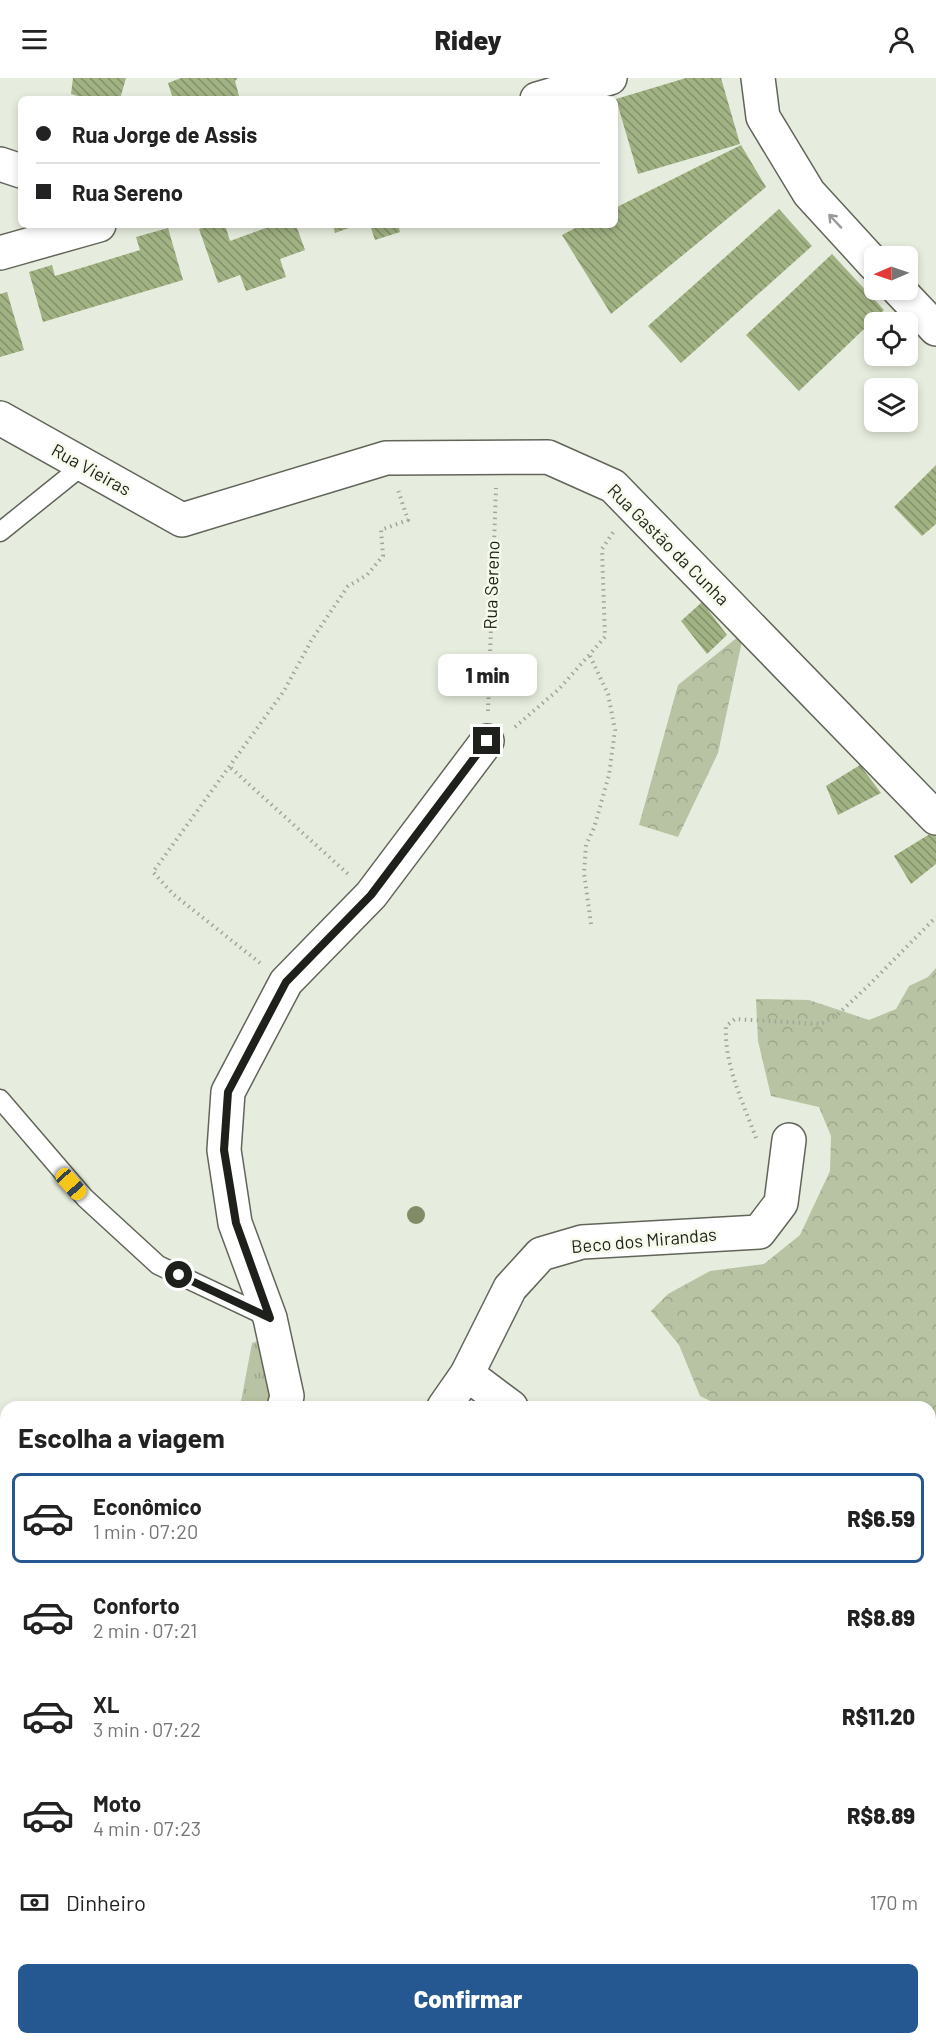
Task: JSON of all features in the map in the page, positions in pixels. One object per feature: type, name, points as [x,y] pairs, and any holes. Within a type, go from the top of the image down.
[{"type":"street","points":[[547,96],[610,78]]},
{"type":"street","points":[[758,78],[763,117],[809,193],[864,253]]},
{"type":"street","points":[[0,164],[18,170]]},
{"type":"street","points":[[0,253],[88,228]]},
{"type":"street","points":[[908,300],[936,329]]},
{"type":"street","name":"Rua Vieiras","points":[[0,418],[182,520]]},
{"type":"street","name":"Rua Gastão da Cunha","points":[[182,520],[386,458],[548,457],[613,486],[936,818]]},
{"type":"street","points":[[286,1401],[287,1396],[270,1318],[236,1223],[224,1150],[228,1092],[286,982],[371,895],[487,741]]},
{"type":"street","name":"Beco dos Mirandas","points":[[448,1401],[467,1374],[510,1288],[541,1254],[582,1242],[759,1232],[781,1203],[774,1144]]},
{"type":"street","points":[[467,1374],[503,1401]]},
{"type":"lane","points":[[0,532],[82,466]]},
{"type":"lane","points":[[0,1099],[85,1198],[158,1265],[270,1318]]},
{"type":"path","points":[[286,982],[198,915],[173,894],[153,872],[231,768],[250,735],[284,691],[311,641],[348,586],[367,575],[383,556],[381,530],[408,520],[386,458]]},
{"type":"path","name":"Rua Sereno","points":[[487,741],[497,458]]},
{"type":"path","points":[[487,741],[528,718],[590,656],[605,637],[602,549],[631,505]]},
{"type":"path","points":[[590,656],[608,694],[615,730],[609,775],[586,844],[584,873],[591,924]]},
{"type":"path","points":[[231,768],[371,895]]},
{"type":"path","points":[[774,1144],[731,1072],[726,1026],[735,1019],[821,1024],[837,1014],[861,993],[936,917]]},
{"type":"green space","points":[[744,632],[718,753],[678,837],[639,825],[678,685]]},
{"type":"green space","points":[[936,968],[936,1401],[710,1401],[700,1396],[679,1345],[651,1311],[668,1294],[710,1271],[764,1264],[800,1235],[830,1171],[831,1136],[819,1107],[771,1096],[758,1041],[756,999],[809,1000],[869,1020],[896,1009],[909,986],[928,977]]},
{"type":"green space","points":[[264,1339],[272,1401],[241,1401],[252,1343]]},
{"type":"building","points":[[73,78],[126,78],[121,96],[71,94]]},
{"type":"building","points":[[181,78],[238,78],[235,81],[239,96],[172,96],[168,83]]},
{"type":"building","points":[[686,78],[721,78],[740,144],[638,174],[618,106],[618,98]]},
{"type":"building","points":[[741,145],[766,187],[611,314],[562,235],[575,228],[618,228],[618,206]]},
{"type":"building","points":[[779,209],[812,246],[681,363],[648,326]]},
{"type":"building","points":[[168,228],[183,280],[43,322],[29,272],[52,265],[55,276],[140,250],[136,237]]},
{"type":"building","points":[[226,228],[230,241],[266,228],[297,228],[305,250],[280,259],[286,277],[246,291],[240,275],[218,283],[199,229]]},
{"type":"building","points":[[334,228],[349,228],[335,233]]},
{"type":"building","points":[[371,228],[399,228],[400,232],[375,240]]},
{"type":"building","points":[[832,254],[864,288],[864,300],[875,300],[884,310],[864,312],[864,329],[799,391],[746,335]]},
{"type":"building","points":[[7,292],[24,350],[0,357],[0,294]]},
{"type":"building","points":[[936,465],[936,524],[922,536],[894,507]]},
{"type":"building","points":[[702,602],[727,635],[707,654],[681,621]]},
{"type":"building","points":[[860,765],[881,793],[838,815],[826,786]]},
{"type":"building","points":[[933,832],[936,837],[936,864],[911,884],[894,856]]},
{"type":"route","points":[[179,1275],[270,1318],[236,1223],[224,1150],[228,1092],[286,982],[371,895],[487,741]]}]
